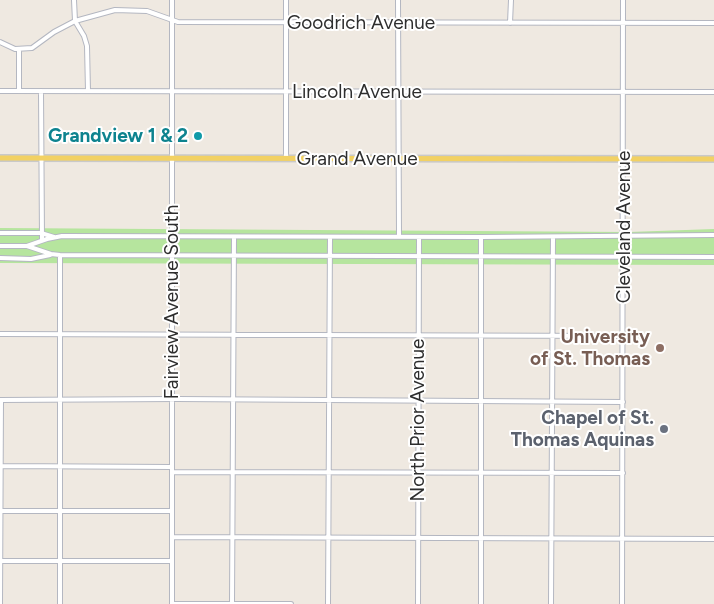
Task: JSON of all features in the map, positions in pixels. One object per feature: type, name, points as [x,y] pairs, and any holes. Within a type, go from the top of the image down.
[{"type":"main road","name":"Grand Avenue","points":[[0,158],[714,160]]},
{"type":"street","points":[[74,0],[75,22],[84,36],[87,46],[88,91]]},
{"type":"street","name":"Fairview Avenue South","points":[[172,0],[172,604]]},
{"type":"street","points":[[286,0],[286,158]]},
{"type":"street","points":[[398,0],[400,92],[399,236]]},
{"type":"street","points":[[510,23],[511,0]]},
{"type":"street","name":"Cleveland Avenue","points":[[622,604],[623,0]]},
{"type":"street","name":"Goodrich Avenue","points":[[19,50],[32,48],[54,32],[75,22],[115,10],[147,12],[178,22],[714,23]]},
{"type":"street","points":[[0,42],[12,49],[19,50],[19,91]]},
{"type":"street","name":"Lincoln Avenue","points":[[0,91],[714,92]]},
{"type":"street","points":[[42,91],[42,240]]},
{"type":"street","points":[[0,233],[42,233],[56,237]]},
{"type":"street","points":[[27,246],[56,237],[714,236]]},
{"type":"street","points":[[232,604],[234,237]]},
{"type":"street","points":[[328,604],[330,237]]},
{"type":"street","name":"North Prior Avenue","points":[[418,604],[419,237]]},
{"type":"street","points":[[480,604],[481,237]]},
{"type":"street","points":[[551,604],[553,237]]},
{"type":"street","points":[[0,246],[27,246],[60,255],[714,257]]},
{"type":"street","points":[[0,258],[32,259],[51,254]]},
{"type":"street","points":[[60,255],[60,604]]},
{"type":"street","points":[[0,334],[623,336]]},
{"type":"street","points":[[0,604],[0,400],[623,402]]},
{"type":"street","points":[[0,466],[60,466],[232,472],[623,473]]},
{"type":"street","points":[[0,511],[172,512]]},
{"type":"street","points":[[172,537],[714,539]]},
{"type":"street","points":[[0,561],[172,560]]},
{"type":"street","points":[[172,604],[291,604]]},
{"type":"green space","points":[[0,228],[629,232],[714,229],[714,265],[0,263]]},
{"type":"place","name":"Grandview 1 & 2","points":[[198,136]]},
{"type":"place","name":"University of St. Thomas","points":[[660,348]]},
{"type":"place","name":"Chapel of St. Thomas Aquinas","points":[[664,429]]}]
